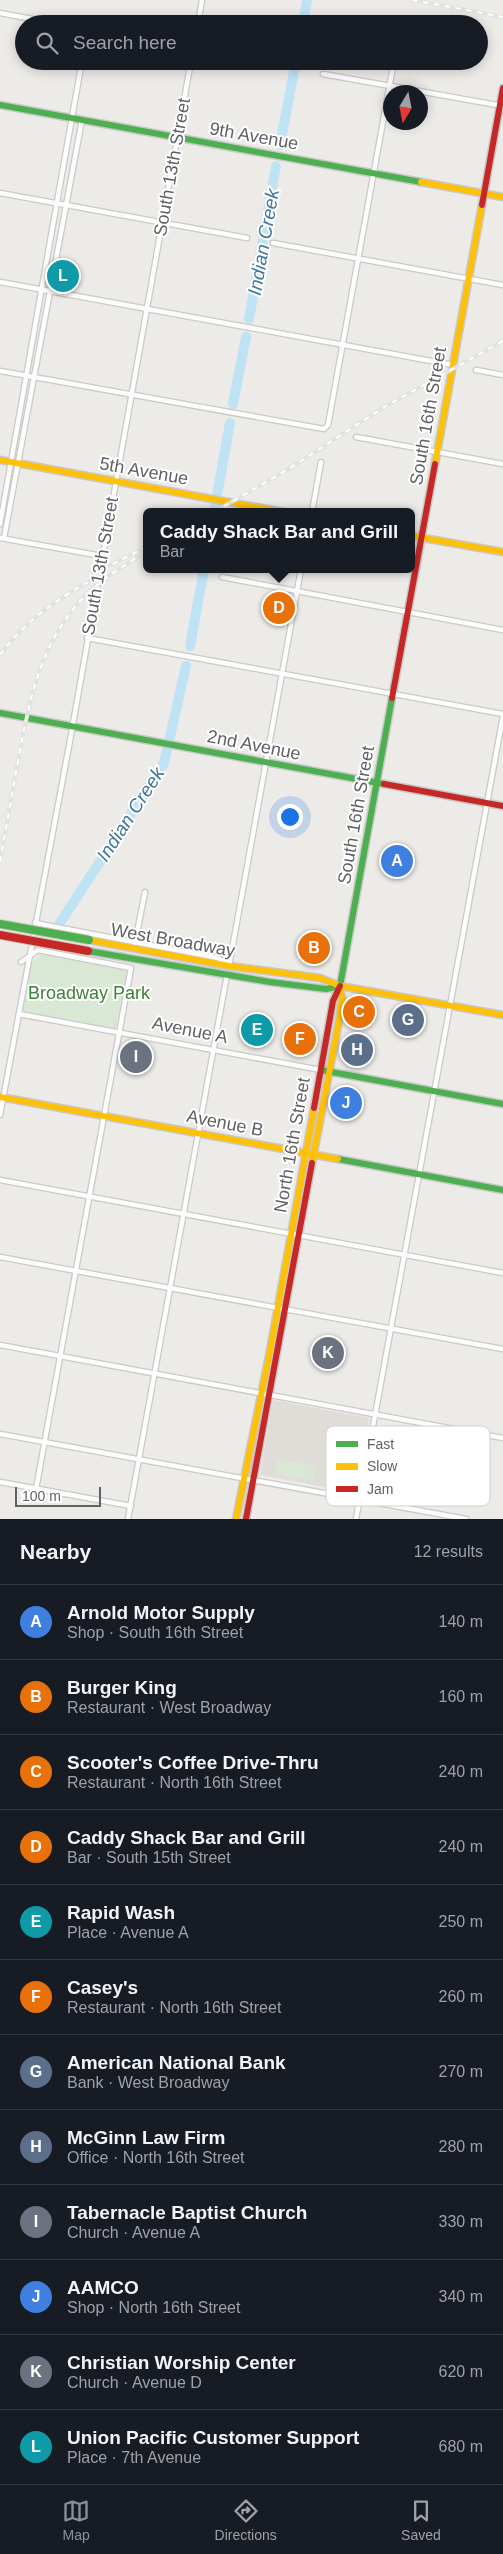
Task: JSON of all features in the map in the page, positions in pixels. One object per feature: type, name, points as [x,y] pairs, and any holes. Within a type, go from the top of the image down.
[{"type":"main road","name":"South 16th Street","points":[[415,572],[503,88]]},
{"type":"main road","name":"9th Avenue","points":[[0,105],[503,197]]},
{"type":"main road","name":"5th Avenue","points":[[0,460],[262,508]]},
{"type":"main road","points":[[415,536],[503,552]]},
{"type":"main road","name":"South 16th Street","points":[[340,986],[415,573]]},
{"type":"main road","name":"2nd Avenue","points":[[0,713],[503,806]]},
{"type":"main road","name":"West Broadway","points":[[0,924],[229,966],[315,977],[340,986],[503,1015]]},
{"type":"main road","name":"West Broadway","points":[[0,934],[227,975],[326,989],[340,986]]},
{"type":"main road","name":"North 16th Street","points":[[246,1519],[265,1393],[295,1235],[314,1155],[333,1001],[340,986]]},
{"type":"main road","name":"North 16th Street","points":[[295,1235],[304,1153],[325,1071]]},
{"type":"main road","name":"Avenue A","points":[[325,1071],[503,1104]]},
{"type":"main road","name":"Avenue B","points":[[2,1097],[503,1190]]},
{"type":"main road","name":"North 16th Street","points":[[236,1519],[265,1393]]},
{"type":"street","points":[[200,15],[202,0]]},
{"type":"street","points":[[0,12],[15,15]]},
{"type":"street","points":[[80,70],[27,376],[2,538],[102,556]]},
{"type":"street","name":"South 13th Street","points":[[0,1115],[148,310],[189,70]]},
{"type":"street","points":[[389,85],[392,70]]},
{"type":"street","points":[[323,74],[384,85]]},
{"type":"street","points":[[428,93],[501,106]]},
{"type":"street","points":[[0,524],[26,420],[82,120]]},
{"type":"street","points":[[0,370],[324,429],[328,425],[383,121]]},
{"type":"street","points":[[0,193],[248,238]]},
{"type":"street","points":[[273,243],[503,286]]},
{"type":"street","points":[[0,282],[453,365]]},
{"type":"street","points":[[476,370],[503,375]]},
{"type":"street","points":[[356,437],[503,464]]},
{"type":"street","points":[[313,508],[321,462]]},
{"type":"street","points":[[35,922],[218,958],[229,966],[301,573]]},
{"type":"street","points":[[222,577],[503,630]]},
{"type":"street","points":[[87,638],[503,715],[373,1426]]},
{"type":"street","points":[[135,942],[145,892]]},
{"type":"street","points":[[21,962],[38,950],[131,968],[36,1489]]},
{"type":"street","points":[[128,1519],[227,975]]},
{"type":"street","name":"Avenue A","points":[[19,1014],[325,1071]]},
{"type":"street","points":[[0,1180],[503,1273]]},
{"type":"street","points":[[0,1257],[503,1349]]},
{"type":"street","points":[[0,1345],[439,1426]]},
{"type":"street","points":[[0,1434],[326,1493]]},
{"type":"street","points":[[490,1436],[503,1438]]},
{"type":"street","points":[[0,1482],[130,1506]]},
{"type":"street","points":[[356,1519],[359,1506]]},
{"type":"street","points":[[397,1506],[466,1519]]},
{"type":"shaded area","points":[[273,1400],[369,1418],[368,1426],[326,1426],[326,1488],[260,1475]]},
{"type":"green space","name":"Broadway Park","points":[[43,954],[127,969],[116,1029],[22,1011],[32,962]]},
{"type":"green space","points":[[278,1459],[317,1466],[314,1481],[275,1474]]},
{"type":"waterway","name":"Indian Creek","points":[[304,15],[307,0]]},
{"type":"waterway","name":"Indian Creek","points":[[280,145],[294,70]]},
{"type":"waterway","name":"Indian Creek","points":[[249,319],[276,166]]},
{"type":"waterway","name":"Indian Creek","points":[[233,404],[246,337]]},
{"type":"waterway","name":"Indian Creek","points":[[215,508],[230,423]]},
{"type":"waterway","name":"Indian Creek","points":[[190,646],[203,573]]},
{"type":"waterway","name":"Indian Creek","points":[[60,923],[164,763],[186,666]]},
{"type":"railway","points":[[412,0],[503,17]]},
{"type":"railway","points":[[221,508],[287,470],[386,406],[503,341]]},
{"type":"railway","points":[[93,574],[143,549]]},
{"type":"railway","points":[[0,862],[30,702],[50,646],[59,629],[78,603],[112,573],[141,555]]},
{"type":"railway","points":[[0,655],[22,630],[47,608],[103,574]]},
{"type":"traffic: fast","points":[[0,105],[421,182]]},
{"type":"traffic: fast","points":[[340,986],[392,698]]},
{"type":"traffic: fast","points":[[0,713],[384,784]]},
{"type":"traffic: fast","points":[[0,924],[89,940]]},
{"type":"traffic: fast","points":[[88,951],[270,982],[326,989],[340,986]]},
{"type":"traffic: fast","points":[[321,1070],[503,1104]]},
{"type":"traffic: fast","points":[[338,1159],[503,1190]]},
{"type":"traffic: slow","points":[[421,182],[503,197]]},
{"type":"traffic: slow","points":[[435,464],[482,205]]},
{"type":"traffic: slow","points":[[0,460],[261,508]]},
{"type":"traffic: slow","points":[[415,537],[503,552]]},
{"type":"traffic: slow","points":[[89,940],[229,966],[320,978],[340,986],[503,1015]]},
{"type":"traffic: slow","points":[[312,1163],[339,1021],[342,999],[340,986]]},
{"type":"traffic: slow","points":[[0,1097],[338,1159]]},
{"type":"traffic: slow","points":[[236,1519],[270,1351],[314,1108]]},
{"type":"traffic: jam","points":[[482,205],[503,88]]},
{"type":"traffic: jam","points":[[415,573],[435,464]]},
{"type":"traffic: jam","points":[[392,698],[415,573]]},
{"type":"traffic: jam","points":[[384,784],[503,806]]},
{"type":"traffic: jam","points":[[0,935],[88,951]]},
{"type":"traffic: jam","points":[[314,1108],[333,1001],[340,986]]},
{"type":"traffic: jam","points":[[246,1519],[312,1163]]},
{"type":"place","name":"Union Pacific Customer Support","points":[[63,276]]},
{"type":"place","name":"Caddy Shack Bar and Grill","points":[[279,608]]},
{"type":"place","name":"Arnold Motor Supply","points":[[397,861]]},
{"type":"place","name":"Burger King","points":[[314,948]]},
{"type":"place","name":"Scooter's Coffee Drive-Thru","points":[[359,1012]]},
{"type":"place","name":"American National Bank","points":[[408,1020]]},
{"type":"place","name":"Rapid Wash","points":[[257,1030]]},
{"type":"place","name":"Casey's","points":[[300,1039]]},
{"type":"place","name":"McGinn Law Firm","points":[[357,1050]]},
{"type":"place","name":"Tabernacle Baptist Church","points":[[136,1057]]},
{"type":"place","name":"AAMCO","points":[[346,1103]]},
{"type":"place","name":"Christian Worship Center","points":[[328,1353]]}]
